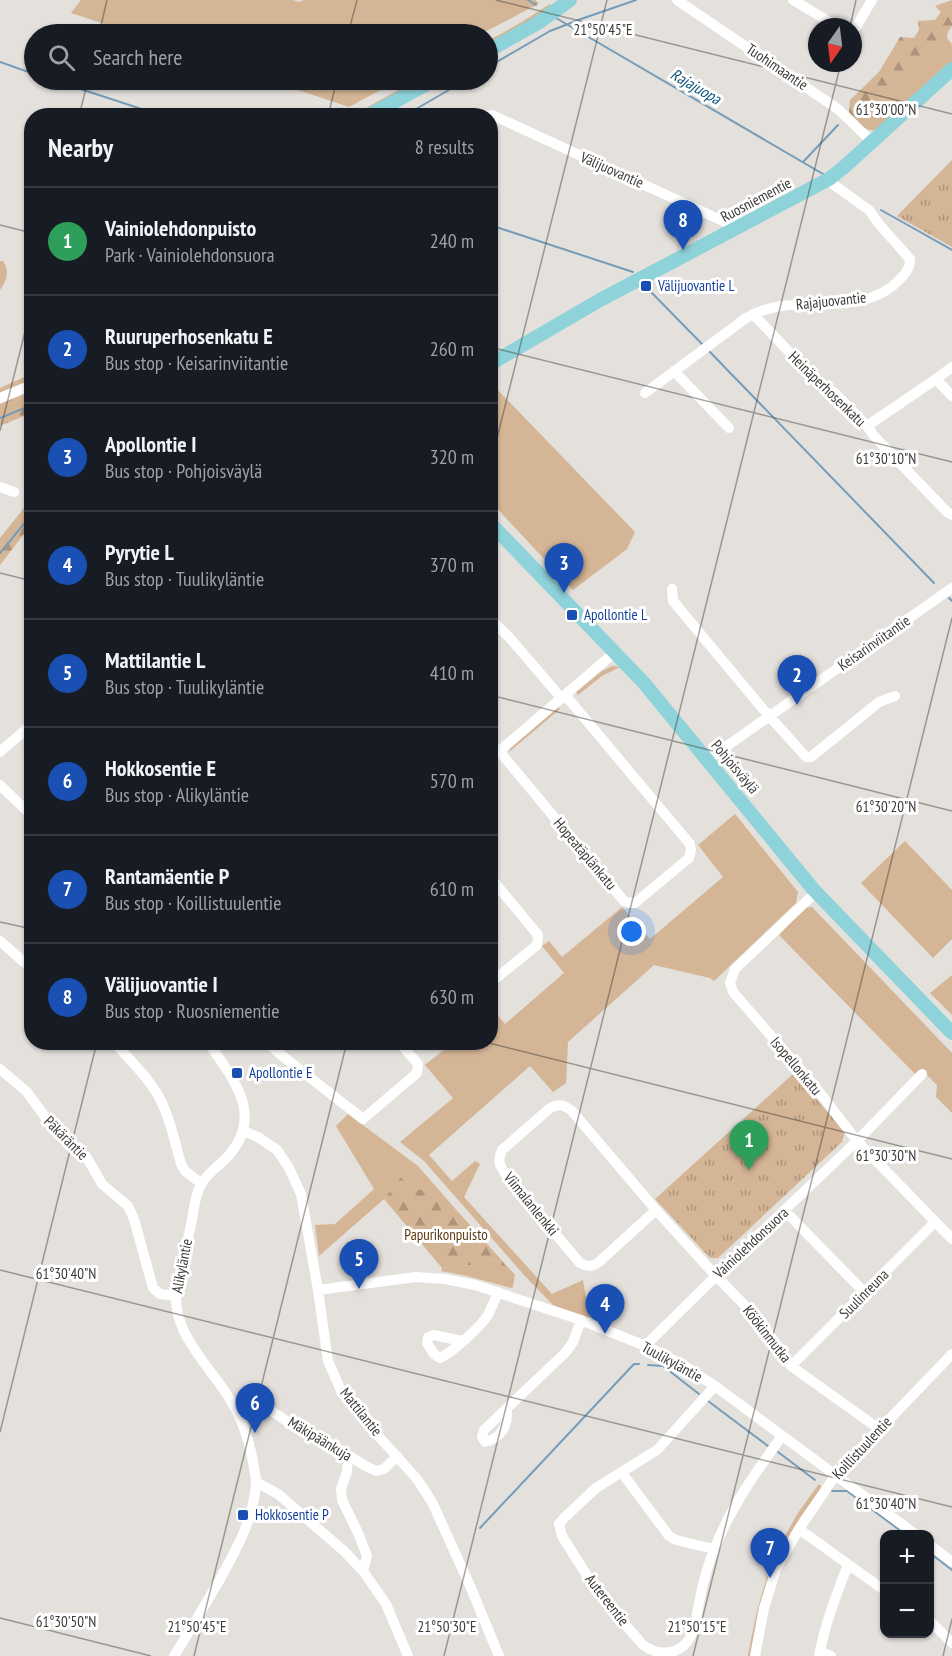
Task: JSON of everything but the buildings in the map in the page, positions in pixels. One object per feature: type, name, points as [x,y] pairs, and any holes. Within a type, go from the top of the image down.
[{"type":"main road","points":[[498,45],[538,23],[570,0]]},
{"type":"main road","name":"Ruosniementie","points":[[498,359],[600,300],[829,179],[952,69]]},
{"type":"main road","points":[[383,108],[416,90]]},
{"type":"main road","name":"Pohjoisväylä","points":[[498,531],[644,683],[816,892],[952,1034]]},
{"type":"street","name":"Tuohimaantie","points":[[677,0],[838,109],[872,142]]},
{"type":"street","points":[[793,0],[823,18]]},
{"type":"street","points":[[861,18],[872,0]]},
{"type":"street","name":"Välijuovantie","points":[[498,118],[738,228]]},
{"type":"street","name":"Rajajuovantie","points":[[645,393],[753,314],[781,306],[867,299],[882,295],[898,282],[910,267],[910,259],[869,210],[829,179]]},
{"type":"street","name":"Heinäperhosenkatu","points":[[753,314],[814,378],[836,394],[952,515]]},
{"type":"street","points":[[867,426],[952,367]]},
{"type":"street","points":[[674,371],[729,428]]},
{"type":"street","points":[[936,379],[952,396]]},
{"type":"street","points":[[0,398],[24,388]]},
{"type":"street","points":[[0,487],[14,492]]},
{"type":"street","name":"Keisarinviitantie","points":[[707,760],[952,588]]},
{"type":"street","points":[[672,590],[673,601],[806,757],[811,757],[879,702],[894,696]]},
{"type":"street","points":[[498,627],[564,698]]},
{"type":"street","points":[[500,752],[614,653]]},
{"type":"street","name":"Hopeatäplänkatu","points":[[500,752],[624,901],[635,903],[689,858],[690,844],[564,698]]},
{"type":"street","points":[[0,752],[24,731]]},
{"type":"street","points":[[0,785],[24,808]]},
{"type":"street","points":[[498,887],[538,935],[537,945],[498,977]]},
{"type":"street","name":"Isopellonkatu","points":[[816,892],[735,969],[730,983],[733,992],[813,1084],[857,1141],[952,1239]]},
{"type":"street","points":[[0,941],[24,962]]},
{"type":"street","points":[[121,1050],[160,1099],[168,1116],[181,1164],[185,1171],[202,1184]]},
{"type":"street","points":[[213,1050],[241,1095],[245,1112],[244,1131]]},
{"type":"street","points":[[276,1050],[363,1119],[417,1072],[418,1064],[406,1050]]},
{"type":"street","name":"Päkäräntie","points":[[0,1069],[27,1092],[54,1129],[86,1156],[102,1184],[128,1206],[134,1219],[153,1288],[160,1294],[175,1296]]},
{"type":"street","name":"Vainiolehdonsuora","points":[[645,1346],[857,1141],[922,1074]]},
{"type":"street","name":"Viimalanlenkki","points":[[657,1210],[599,1262],[595,1265],[584,1265],[508,1178],[499,1164],[502,1150],[550,1108],[565,1105],[716,1276]]},
{"type":"street","name":"Alikyläntie","points":[[174,1656],[193,1628],[243,1534],[251,1512],[256,1482],[248,1438],[237,1411],[228,1394],[191,1344],[181,1325],[175,1296],[197,1193],[207,1175],[229,1156],[244,1131]]},
{"type":"street","name":"Mattilantie","points":[[244,1131],[277,1150],[288,1166],[301,1194],[328,1361],[342,1393],[417,1479],[432,1502],[499,1656]]},
{"type":"street","points":[[785,1211],[865,1293]]},
{"type":"street","name":"Suulinreuna","points":[[791,1366],[935,1222]]},
{"type":"street","name":"Köökinmutka","points":[[716,1276],[762,1323],[791,1366],[879,1429]]},
{"type":"street","name":"Tuulikyläntie","points":[[318,1290],[416,1277],[445,1279],[498,1292],[580,1320],[645,1346],[682,1365],[715,1386],[909,1530]]},
{"type":"street","points":[[462,1341],[486,1317],[498,1292]]},
{"type":"street","points":[[507,1409],[566,1352],[573,1342],[580,1320]]},
{"type":"street","name":"Koillistuulentie","points":[[755,1656],[764,1608],[776,1569],[799,1530],[835,1476],[952,1354]]},
{"type":"street","name":"Autereentie","points":[[715,1386],[657,1450],[596,1488],[559,1524],[562,1536],[598,1593],[643,1646],[652,1652],[676,1654],[687,1642],[693,1629],[700,1595],[714,1549],[738,1499],[782,1436]]},
{"type":"street","name":"Mäkipäänkuja","points":[[237,1411],[242,1408],[261,1407],[280,1415],[301,1431],[333,1446],[376,1471],[384,1468],[398,1456]]},
{"type":"street","points":[[348,1456],[347,1472],[341,1489],[342,1500],[367,1556],[363,1571]]},
{"type":"street","points":[[622,1473],[669,1536],[676,1540],[714,1549]]},
{"type":"street","points":[[256,1482],[278,1494],[344,1551],[363,1571],[386,1604],[408,1656]]},
{"type":"street","points":[[799,1530],[880,1587]]},
{"type":"street","points":[[934,1548],[952,1562]]},
{"type":"street","points":[[831,1656],[820,1653],[833,1602],[848,1565]]},
{"type":"street","points":[[934,1625],[952,1642]]},
{"type":"green space","points":[[81,0],[293,0],[299,2],[304,0],[504,0],[523,12],[498,25],[105,24],[71,13]]},
{"type":"green space","points":[[504,0],[535,0],[539,3],[523,12]]},
{"type":"green space","points":[[952,0],[952,26],[947,38],[952,44],[948,48],[938,41],[899,89],[888,93],[867,115],[855,119],[849,112],[850,100],[879,72],[900,37],[914,38],[919,30],[918,21],[935,20],[941,12],[935,6]]},
{"type":"green space","points":[[551,5],[537,17],[498,40],[498,35]]},
{"type":"green space","points":[[938,41],[948,48],[952,44],[952,64],[879,129],[868,130],[855,119],[867,115],[888,93],[899,89]]},
{"type":"green space","points":[[298,90],[380,90],[349,107]]},
{"type":"green space","points":[[398,90],[407,90],[374,108],[366,108]]},
{"type":"green space","points":[[952,160],[952,247],[897,216]]},
{"type":"green space","points":[[0,261],[3,261],[7,272],[0,290]]},
{"type":"green space","points":[[24,377],[24,384],[0,394],[0,388]]},
{"type":"green space","points":[[498,390],[635,532],[627,549],[573,590],[498,510]]},
{"type":"green space","points":[[24,394],[24,416],[0,426],[0,404]]},
{"type":"green space","points":[[24,508],[24,534],[0,565],[0,538]]},
{"type":"green space","points":[[612,666],[620,667],[602,676],[578,695],[576,692],[602,671]]},
{"type":"green space","points":[[558,707],[560,709],[509,752],[510,748]]},
{"type":"green space","points":[[735,814],[798,892],[796,903],[714,981],[710,978],[654,965],[568,1042],[566,1083],[553,1092],[530,1066],[429,1155],[452,1181],[475,1161],[480,1164],[464,1197],[552,1294],[583,1280],[590,1319],[553,1305],[424,1161],[400,1142],[453,1098],[425,1065],[443,1050],[498,1050],[498,1016],[505,1024],[564,973],[542,946],[549,941],[562,957],[622,907],[650,939],[723,877],[698,845]]},
{"type":"green space","points":[[905,841],[952,890],[952,939],[933,958],[861,883]]},
{"type":"green space","points":[[812,907],[952,1053],[952,1113],[936,1097],[937,1085],[923,1071],[917,1076],[779,935],[804,908]]},
{"type":"green space","points":[[952,975],[952,1015],[930,993]]},
{"type":"green space","points":[[794,1073],[845,1132],[842,1142],[718,1258],[710,1258],[655,1199]]},
{"type":"green space","points":[[348,1114],[418,1166],[459,1213],[443,1209],[427,1189],[413,1190],[401,1177],[384,1199],[319,1256],[315,1225],[335,1224],[374,1189],[336,1126]]},
{"type":"green space","name":"Papurikonpuisto","points":[[401,1177],[413,1190],[427,1189],[443,1208],[459,1213],[507,1266],[492,1259],[471,1265],[442,1268],[384,1199]]},
{"type":"green space","points":[[492,1259],[507,1266],[515,1275],[513,1287],[441,1271],[442,1268],[471,1265]]},
{"type":"green space","points":[[818,1485],[821,1485],[821,1488],[786,1541],[782,1541],[798,1513]]},
{"type":"green space","points":[[781,1545],[783,1546],[751,1656],[748,1656],[760,1599]]},
{"type":"waterway","name":"Rajajuopa","points":[[528,0],[536,5]]},
{"type":"waterway","points":[[498,61],[550,31],[636,0]]},
{"type":"waterway","name":"Rajajuopa","points":[[556,18],[823,174]]},
{"type":"waterway","points":[[0,62],[24,70]]},
{"type":"waterway","points":[[84,90],[139,108]]},
{"type":"waterway","points":[[418,108],[449,90]]},
{"type":"waterway","points":[[803,162],[838,125]]},
{"type":"waterway","name":"Rajajuopa","points":[[881,210],[952,250]]},
{"type":"waterway","points":[[498,228],[633,272]]},
{"type":"waterway","points":[[647,288],[704,346]]},
{"type":"waterway","points":[[708,350],[934,583]]},
{"type":"waterway","points":[[0,418],[24,408]]},
{"type":"waterway","points":[[0,553],[24,524]]},
{"type":"waterway","points":[[949,598],[952,601]]},
{"type":"waterway","points":[[480,1528],[634,1364],[639,1364]]},
{"type":"waterway","points":[[648,1365],[663,1366],[699,1394]]},
{"type":"waterway","points":[[708,1401],[768,1446]]},
{"type":"waterway","points":[[778,1452],[815,1480]]},
{"type":"waterway","points":[[832,1491],[847,1491],[900,1530]]},
{"type":"waterway","points":[[934,1556],[952,1570]]},
{"type":"place","name":"Välijuovantie I","points":[[683,250]]},
{"type":"place","name":"Välijuovantie L","points":[[646,286]]},
{"type":"place","name":"Apollontie I","points":[[564,593]]},
{"type":"place","name":"Apollontie L","points":[[572,615]]},
{"type":"place","name":"Ruuruperhosenkatu E","points":[[797,705]]},
{"type":"place","name":"Apollontie E","points":[[237,1073]]},
{"type":"place","name":"Vainiolehdonpuisto","points":[[749,1170]]},
{"type":"place","name":"Mattilantie L","points":[[359,1289]]},
{"type":"place","name":"Pyrytie L","points":[[605,1334]]},
{"type":"place","name":"Hokkosentie E","points":[[255,1433]]},
{"type":"place","name":"Hokkosentie P","points":[[243,1515]]},
{"type":"place","name":"Rantamäentie P","points":[[770,1578]]}]
